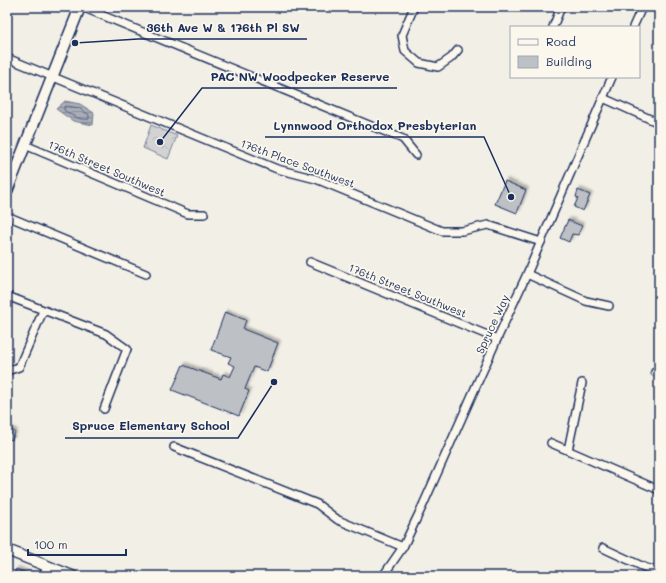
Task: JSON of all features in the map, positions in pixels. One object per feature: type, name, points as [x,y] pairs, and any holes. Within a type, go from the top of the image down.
[{"type":"main road","points":[[7,191],[81,7]]},
{"type":"main road","points":[[7,550],[72,576]]},
{"type":"street","points":[[81,7],[404,139],[416,155]]},
{"type":"street","points":[[414,7],[402,35],[405,51],[419,63],[438,67],[451,58],[458,50]]},
{"type":"street","points":[[553,26],[561,7]]},
{"type":"street","points":[[633,26],[642,7]]},
{"type":"street","name":"176th Place Southwest","points":[[7,58],[277,169],[316,180],[442,231],[462,231],[488,224],[541,242]]},
{"type":"street","name":"Spruce Way","points":[[385,575],[403,547],[423,505],[527,274],[612,78]]},
{"type":"street","points":[[603,98],[659,123]]},
{"type":"street","name":"176th Street Southwest","points":[[25,145],[188,214],[204,214]]},
{"type":"street","points":[[7,216],[146,274]]},
{"type":"street","name":"176th Street Southwest","points":[[310,262],[497,338]]},
{"type":"street","points":[[527,274],[586,300],[609,306]]},
{"type":"street","points":[[7,296],[106,334],[127,348],[104,409]]},
{"type":"street","points":[[7,371],[19,368],[43,311]]},
{"type":"street","points":[[568,450],[582,383]]},
{"type":"street","points":[[551,443],[659,490]]},
{"type":"street","points":[[174,447],[317,504],[338,520],[403,547]]},
{"type":"street","points":[[602,548],[646,568],[659,570]]},
{"type":"street","points":[[43,576],[47,566]]},
{"type":"green space","points":[[151,125],[177,136],[168,159],[143,148]]},
{"type":"water","points":[[65,101],[80,104],[94,113],[93,125],[73,121],[56,109]]},
{"type":"building","points":[[505,181],[526,190],[517,213],[495,204]]},
{"type":"building","points":[[578,190],[590,195],[583,211],[574,207],[578,198],[576,197]]},
{"type":"building","points":[[568,220],[582,226],[578,235],[572,234],[569,242],[560,238]]},
{"type":"building","points":[[225,312],[246,320],[243,329],[278,343],[267,372],[254,367],[245,389],[249,391],[239,416],[172,390],[183,365],[221,379],[223,374],[230,377],[235,366],[228,363],[231,357],[211,350]]},
{"type":"building","points":[[7,428],[15,432],[12,440],[7,438]]},
{"type":"building","points":[[16,569],[33,576],[13,576]]},
{"type":"place","name":"36th Ave W & 176th Pl SW","points":[[75,43]]},
{"type":"place","name":"PAC NW Woodpecker Reserve","points":[[160,142]]},
{"type":"place","name":"Lynnwood Orthodox Presbyterian","points":[[511,197]]},
{"type":"place","name":"Spruce Elementary School","points":[[274,382]]}]
